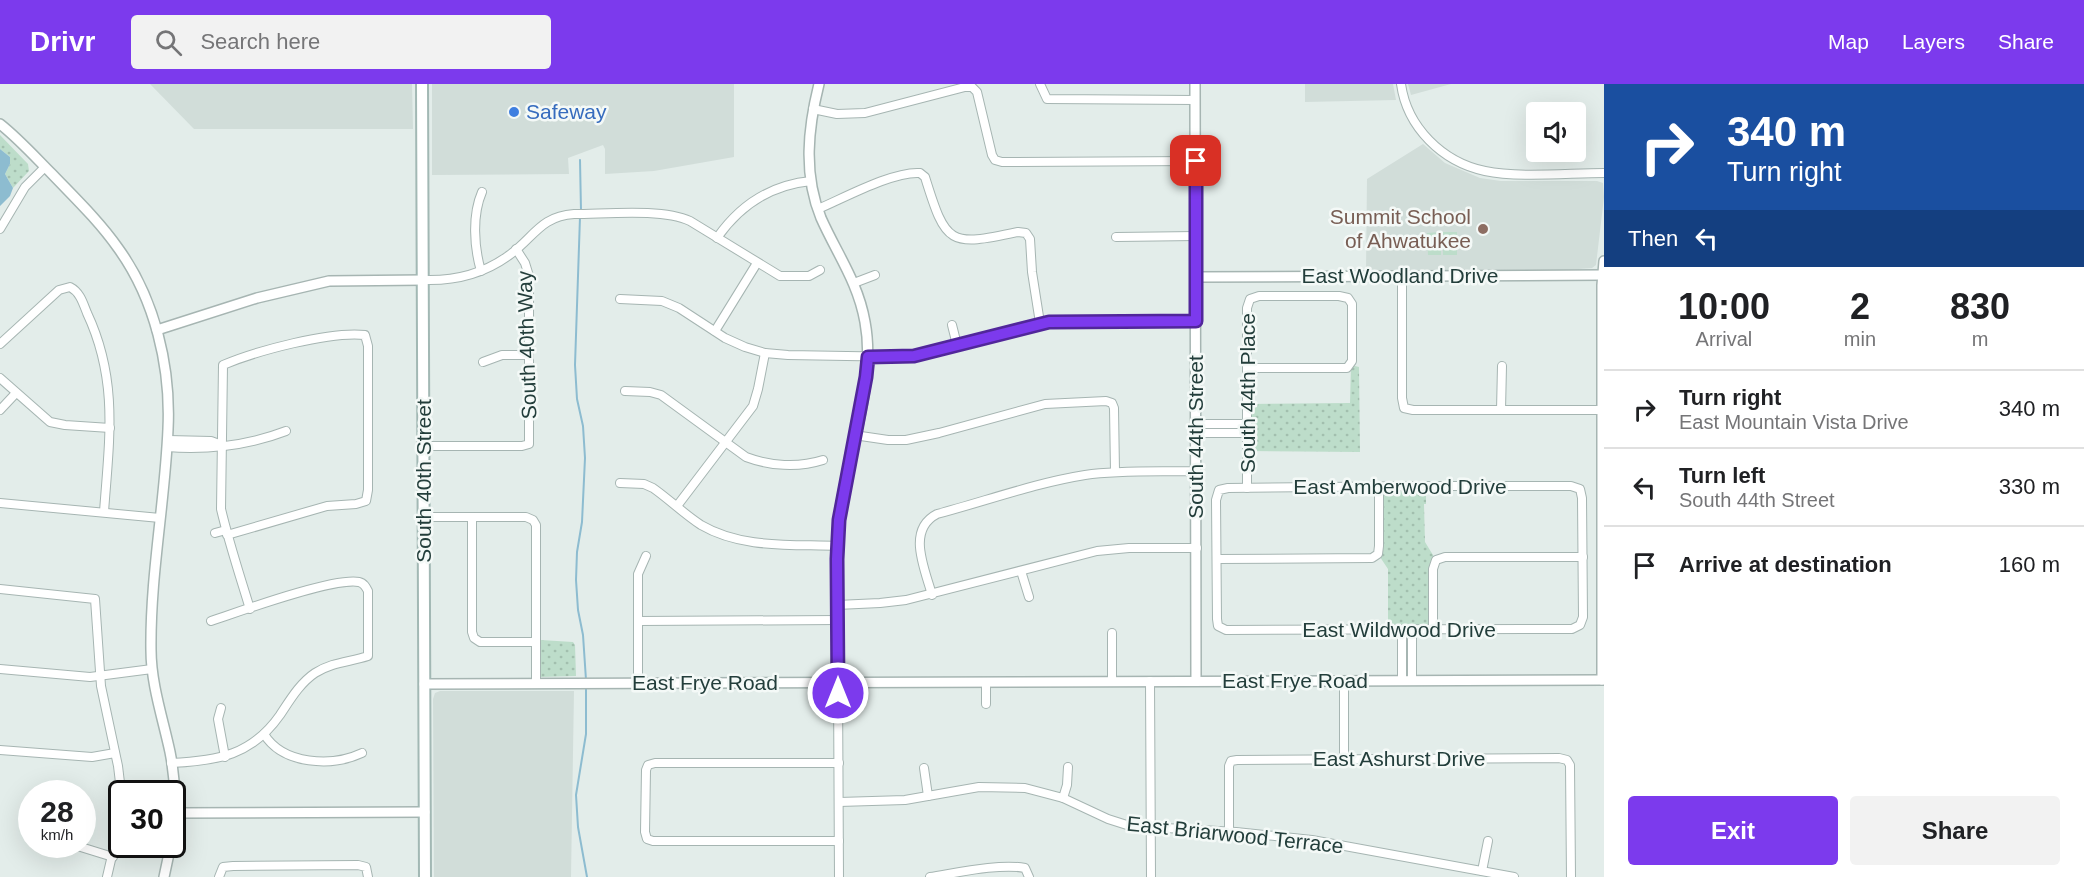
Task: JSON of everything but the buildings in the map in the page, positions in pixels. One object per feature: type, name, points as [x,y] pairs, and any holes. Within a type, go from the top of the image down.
[{"type":"main road","name":"South 40th Street","points":[[422,84],[425,877]]},
{"type":"street","points":[[819,84],[808,148],[811,181],[818,209],[854,283],[866,325],[868,357],[842,502],[838,546],[839,877]]},
{"type":"street","points":[[1040,84],[1047,99],[1195,100]]},
{"type":"street","name":"South 44th Street","points":[[1195,84],[1196,681]]},
{"type":"street","points":[[1401,84],[1406,106],[1426,138],[1443,152],[1473,168],[1497,173],[1604,173]]},
{"type":"street","points":[[813,109],[837,114],[865,113],[964,87],[972,87],[977,92],[995,160],[1002,162],[1196,161]]},
{"type":"street","points":[[0,124],[89,211],[119,249],[136,279],[157,330],[165,366],[168,395],[167,443],[151,627],[152,669],[171,763],[172,780]]},
{"type":"street","points":[[0,229],[25,187],[45,167]]},
{"type":"street","points":[[818,209],[890,179],[913,172],[920,173],[925,177],[937,218],[952,235],[971,241],[1018,232],[1026,233],[1030,239],[1032,272],[1040,323]]},
{"type":"street","points":[[717,238],[731,218],[744,206],[768,192],[795,183],[811,181]]},
{"type":"street","points":[[481,271],[476,249],[476,212],[482,192]]},
{"type":"street","points":[[737,199],[744,206]]},
{"type":"street","points":[[157,330],[257,298],[329,281],[448,279],[481,271],[503,260],[555,217],[574,214],[670,215],[690,221],[780,276],[809,276],[820,270]]},
{"type":"street","points":[[1116,237],[1196,236]]},
{"type":"street","name":"South 40th Way","points":[[424,446],[522,446],[529,444],[529,276],[525,263],[516,249]]},
{"type":"street","points":[[1603,680],[1604,261]]},
{"type":"street","points":[[715,331],[757,263]]},
{"type":"street","name":"East Woodland Drive","points":[[1196,277],[1604,274]]},
{"type":"street","points":[[854,283],[875,275]]},
{"type":"street","points":[[1402,276],[1402,398],[1404,408],[1413,410],[1603,410]]},
{"type":"street","points":[[0,344],[59,290],[69,287],[79,295],[96,332],[104,358],[110,396],[104,512]]},
{"type":"street","name":"South 44th Place","points":[[1247,368],[1347,368],[1351,365],[1352,304],[1348,298],[1339,296],[1259,296],[1250,299],[1247,308],[1247,368],[1247,488]]},
{"type":"street","points":[[620,299],[662,301],[679,308],[735,343],[765,353],[868,357],[905,357],[1040,323],[1196,321]]},
{"type":"street","points":[[952,325],[957,345]]},
{"type":"street","points":[[215,533],[227,532],[327,506],[366,501],[368,346],[365,335],[353,334],[308,340],[224,365],[221,509],[227,532],[250,609]]},
{"type":"street","points":[[676,506],[753,406],[765,353]]},
{"type":"street","points":[[483,362],[502,355],[529,355]]},
{"type":"street","points":[[1501,410],[1502,366]]},
{"type":"street","points":[[0,378],[50,422],[110,428]]},
{"type":"street","points":[[625,392],[650,392],[661,395],[746,458],[758,462],[795,465],[823,460]]},
{"type":"street","points":[[0,410],[16,393]]},
{"type":"street","points":[[854,435],[906,440],[1045,404],[1106,401],[1112,403],[1114,408],[1115,472]]},
{"type":"street","points":[[1223,424],[1223,433]]},
{"type":"street","points":[[1196,428],[1223,424],[1247,424]]},
{"type":"street","points":[[1196,428],[1223,433],[1247,433]]},
{"type":"street","points":[[167,443],[211,441],[222,445],[243,444],[286,431]]},
{"type":"street","points":[[932,595],[919,540],[924,525],[937,514],[1056,482],[1115,472],[1196,471]]},
{"type":"street","points":[[620,483],[644,484],[653,488],[709,529],[745,541],[838,546]]},
{"type":"street","name":"East Amberwood Drive","points":[[1219,490],[1227,488],[1571,486],[1580,489],[1582,498],[1582,557]]},
{"type":"street","points":[[1217,559],[1372,558],[1378,554],[1379,487]]},
{"type":"street","name":"South 44th Place","points":[[1218,626],[1216,500],[1219,490]]},
{"type":"street","points":[[0,502],[160,518]]},
{"type":"street","points":[[424,517],[526,517],[533,520],[536,525],[536,684]]},
{"type":"street","points":[[472,517],[472,632],[474,638],[480,642],[536,642]]},
{"type":"street","points":[[837,605],[880,603],[932,595],[1075,556],[1113,549],[1197,548]]},
{"type":"street","points":[[638,684],[638,574],[646,556]]},
{"type":"street","points":[[1433,630],[1433,569],[1436,560],[1445,557],[1582,557]]},
{"type":"street","name":"East Wildwood Drive","points":[[1218,626],[1226,630],[1572,629],[1580,625],[1583,617],[1582,557]]},
{"type":"street","points":[[1021,571],[1029,597]]},
{"type":"street","points":[[171,763],[225,757],[246,749],[264,734],[304,682],[314,673],[326,667],[368,656],[368,591],[365,585],[359,582],[319,588],[211,621]]},
{"type":"street","points":[[0,589],[95,599],[100,676],[119,780]]},
{"type":"street","points":[[638,621],[838,620]]},
{"type":"street","points":[[1402,630],[1402,655],[1407,681]]},
{"type":"street","points":[[1407,681],[1412,655],[1412,630]]},
{"type":"street","points":[[1112,633],[1112,682]]},
{"type":"street","points":[[1402,655],[1412,655]]},
{"type":"street","points":[[0,669],[100,676],[152,669]]},
{"type":"street","name":"East Frye Road","points":[[424,684],[1603,680]]},
{"type":"street","points":[[1150,681],[1151,877]]},
{"type":"street","points":[[1344,681],[1344,759]]},
{"type":"street","points":[[986,682],[987,704]]},
{"type":"street","points":[[221,708],[218,719],[225,757]]},
{"type":"street","points":[[264,734],[269,742],[285,754],[297,759],[350,759],[362,753]]},
{"type":"street","points":[[0,750],[86,757],[115,753]]},
{"type":"street","name":"East Ashurst Drive","points":[[1229,831],[1229,766],[1231,761],[1567,760],[1570,765],[1571,877]]},
{"type":"street","points":[[839,763],[655,763],[648,765],[646,771],[647,839],[652,841],[839,841]]},
{"type":"street","points":[[924,768],[928,796]]},
{"type":"street","points":[[1063,798],[1067,785],[1068,768]]},
{"type":"street","name":"East Briarwood Terrace","points":[[839,802],[890,802],[993,786],[1025,788],[1063,798],[1119,824],[1229,831],[1339,844],[1514,877]]},
{"type":"street","points":[[186,813],[424,812]]},
{"type":"street","name":"East Briarwood Terrace","points":[[1095,824],[1100,815]]},
{"type":"street","points":[[1482,871],[1488,841]]},
{"type":"street","points":[[107,877],[113,858]]},
{"type":"street","points":[[164,877],[168,858]]},
{"type":"street","points":[[219,877],[223,867],[358,865],[366,867],[368,877]]},
{"type":"street","points":[[930,877],[1018,867],[1025,868],[1029,877]]},
{"type":"shaded area","points":[[150,84],[412,84],[413,129],[194,129]]},
{"type":"shaded area","points":[[432,84],[734,84],[734,157],[654,171],[605,174],[603,145],[568,158],[569,174],[432,175]]},
{"type":"shaded area","points":[[1305,84],[1393,84],[1396,100],[1305,102]]},
{"type":"shaded area","points":[[1408,84],[1451,84],[1411,95]]},
{"type":"shaded area","name":"Summit School of Ahwatukee","points":[[1423,144],[1445,163],[1480,178],[1501,181],[1597,181],[1603,183],[1604,197],[1596,265],[1592,268],[1566,270],[1366,271],[1367,179]]},
{"type":"shaded area","points":[[440,691],[574,691],[571,877],[434,877],[433,699],[435,693]]},
{"type":"green space","points":[[0,135],[28,164],[29,171],[13,188],[5,174],[10,164],[10,157],[0,149]]},
{"type":"green space","points":[[1441,232],[1441,255],[1428,255],[1427,233]]},
{"type":"green space","points":[[1443,232],[1457,232],[1457,255],[1443,255]]},
{"type":"green space","points":[[1351,365],[1359,367],[1360,452],[1247,451],[1247,404],[1350,403]]},
{"type":"green space","points":[[1426,486],[1425,542],[1436,560],[1433,630],[1388,630],[1388,569],[1378,554],[1379,487]]},
{"type":"green space","points":[[541,640],[573,642],[576,676],[541,677]]},
{"type":"water","points":[[0,149],[10,157],[10,164],[5,174],[13,188],[10,196],[0,206]]},
{"type":"waterway","points":[[580,160],[581,211]]},
{"type":"waterway","points":[[580,217],[575,365],[585,458],[576,580],[586,680]]},
{"type":"waterway","points":[[586,685],[586,734],[576,795],[578,827],[587,877]]},
{"type":"place","name":"Safeway","points":[[514,112]]},
{"type":"place","name":"Summit School of Ahwatukee","points":[[1483,229]]},
{"type":"route","points":[[838,693],[839,520],[862,403],[868,357],[914,356],[1049,322],[1196,321],[1196,161]]}]
